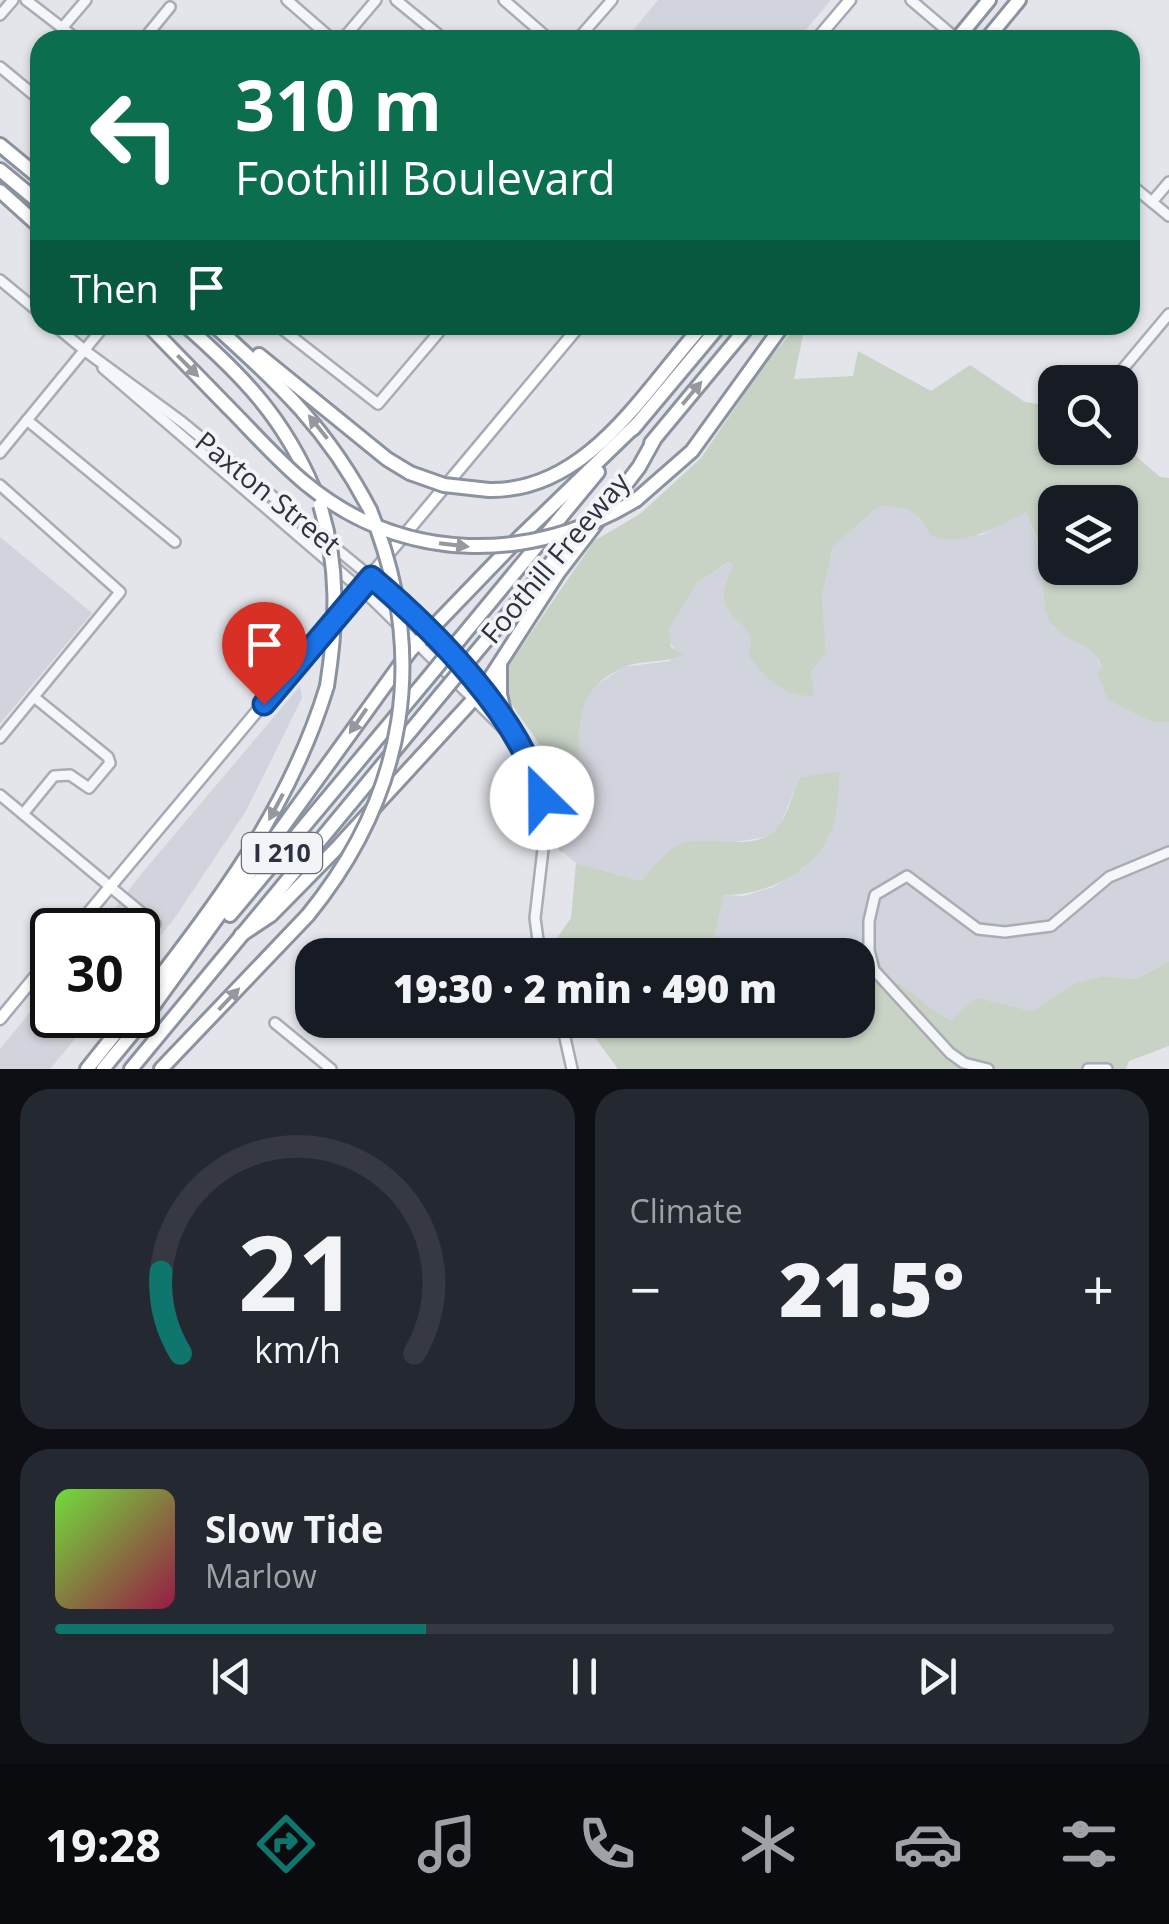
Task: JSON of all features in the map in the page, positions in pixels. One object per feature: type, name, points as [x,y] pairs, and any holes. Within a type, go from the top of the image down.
[{"type":"highway","points":[[965,30],[989,0]]},
{"type":"highway","points":[[994,30],[1019,0]]},
{"type":"highway","points":[[0,145],[30,170]]},
{"type":"highway","points":[[0,170],[30,194]]},
{"type":"highway","points":[[0,191],[30,218]]},
{"type":"highway","points":[[158,335],[284,465],[326,498],[369,523],[460,547],[530,544],[604,520],[636,500],[692,451],[776,335]]},
{"type":"highway","points":[[160,977],[251,853],[290,782],[327,686],[336,623],[336,576],[320,505],[302,461],[266,404],[196,335]]},
{"type":"highway","points":[[161,1069],[308,915],[344,868],[372,815],[389,768],[402,702],[404,642],[398,600],[370,510],[326,436],[299,404],[227,335]]},
{"type":"highway","points":[[230,335],[387,460],[444,485],[489,490],[544,481],[581,461],[610,435],[695,335]]},
{"type":"highway","name":"Foothill Freeway","points":[[160,990],[459,640],[712,335]]},
{"type":"highway","name":"Foothill Freeway","points":[[131,1069],[741,335]]},
{"type":"highway","points":[[160,986],[417,644],[637,424]]},
{"type":"highway","points":[[242,935],[259,926],[322,863],[478,693],[558,573],[639,467],[654,440]]},
{"type":"highway","points":[[500,664],[506,724]]},
{"type":"highway","points":[[87,1069],[117,1038]]},
{"type":"highway","name":"Foothill Freeway","points":[[103,1069],[123,1038]]},
{"type":"main road","points":[[824,30],[850,0]]},
{"type":"main road","points":[[92,908],[572,335]]},
{"type":"main road","points":[[0,1019],[30,983]]},
{"type":"street","points":[[0,15],[14,0]]},
{"type":"street","points":[[26,0],[66,30]]},
{"type":"street","points":[[63,27],[86,0]]},
{"type":"street","points":[[287,0],[322,30]]},
{"type":"street","points":[[350,30],[376,0]]},
{"type":"street","points":[[396,0],[432,30]]},
{"type":"street","points":[[504,0],[538,30]]},
{"type":"street","points":[[586,30],[612,0]]},
{"type":"street","points":[[911,0],[952,30]]},
{"type":"street","points":[[151,30],[170,7]]},
{"type":"street","points":[[0,67],[30,92]]},
{"type":"street","points":[[1152,202],[1169,182]]},
{"type":"street","points":[[1140,192],[1169,216]]},
{"type":"street","points":[[0,280],[30,305]]},
{"type":"street","points":[[1126,365],[1169,314]]},
{"type":"street","name":"Paxton Street","points":[[66,335],[417,644],[478,693],[506,724],[534,775],[544,808],[544,845],[535,918],[538,938]]},
{"type":"street","points":[[0,452],[97,335]]},
{"type":"street","points":[[294,335],[378,404],[437,335]]},
{"type":"street","name":"Paxton Street","points":[[84,350],[182,422],[371,577],[428,632],[516,741]]},
{"type":"street","points":[[26,420],[175,542]]},
{"type":"street","points":[[0,486],[120,592],[0,738]]},
{"type":"street","points":[[23,814],[54,776],[72,776],[89,788],[110,762],[34,697]]},
{"type":"street","points":[[0,795],[135,908]]},
{"type":"street","points":[[988,1069],[964,1063],[950,1054],[874,970],[869,950],[872,902],[880,890],[908,876],[973,926],[994,932],[1051,926],[1109,877],[1169,852]]},
{"type":"street","points":[[275,1023],[330,1069]]},
{"type":"street","points":[[565,1038],[572,1069]]},
{"type":"street","points":[[1088,1069],[1107,1069]]},
{"type":"shaded area","points":[[658,0],[831,0],[806,30],[633,30]]},
{"type":"shaded area","points":[[884,506],[907,509],[920,518],[931,536],[982,535],[1026,511],[1038,544],[1038,585],[1046,585],[1053,627],[1095,653],[1102,669],[1152,722],[1169,722],[1169,961],[1136,979],[1103,976],[1075,983],[1032,1011],[976,997],[953,1020],[899,983],[875,977],[875,938],[714,938],[724,895],[744,896],[773,887],[804,868],[829,837],[840,772],[800,777],[779,827],[767,837],[669,852],[641,881],[576,863],[563,852],[578,776],[578,728],[585,700],[594,687],[623,667],[670,661],[675,650],[669,630],[697,583],[730,562],[733,565],[725,585],[727,609],[749,630],[751,648],[811,672],[826,653],[822,595],[833,547],[874,510]]},
{"type":"shaded area","points":[[0,537],[92,613],[0,724]]},
{"type":"shaded area","points":[[300,686],[302,698],[246,811],[160,936],[160,908],[115,908]]},
{"type":"shaded area","points":[[30,1012],[30,1038],[76,1038],[50,1069],[0,1069],[0,1049]]},
{"type":"green space","points":[[789,335],[803,335],[794,379],[853,376],[858,351],[931,391],[970,365],[1025,402],[1038,404],[1038,465],[1138,465],[1138,458],[1160,477],[1169,478],[1169,722],[1152,722],[1108,700],[1097,673],[1102,669],[1099,661],[1055,628],[1044,602],[1043,585],[1138,585],[1138,485],[1038,485],[1038,542],[1026,512],[980,534],[944,539],[931,536],[920,518],[907,509],[884,506],[874,510],[833,547],[822,595],[826,653],[811,672],[814,696],[784,690],[748,655],[750,636],[730,613],[724,598],[733,565],[729,562],[697,583],[669,630],[671,647],[683,655],[629,665],[594,689],[582,713],[576,794],[563,852],[559,851],[552,780],[540,745],[511,702],[506,678],[509,665],[594,541],[640,514],[701,458],[763,366]]},
{"type":"green space","points":[[840,771],[830,834],[812,860],[786,880],[755,891],[724,895],[714,938],[557,938],[571,918],[576,863],[641,881],[664,855],[681,844],[758,840],[782,822],[800,777]]},
{"type":"green space","points":[[1169,961],[1169,1046],[1129,1061],[1126,1069],[618,1069],[596,1038],[875,1038],[875,977],[899,983],[952,1020],[976,997],[1032,1011],[1075,983],[1103,976],[1136,979]]},
{"type":"route","points":[[264,704],[371,577],[474,678],[531,767],[542,798]]}]
